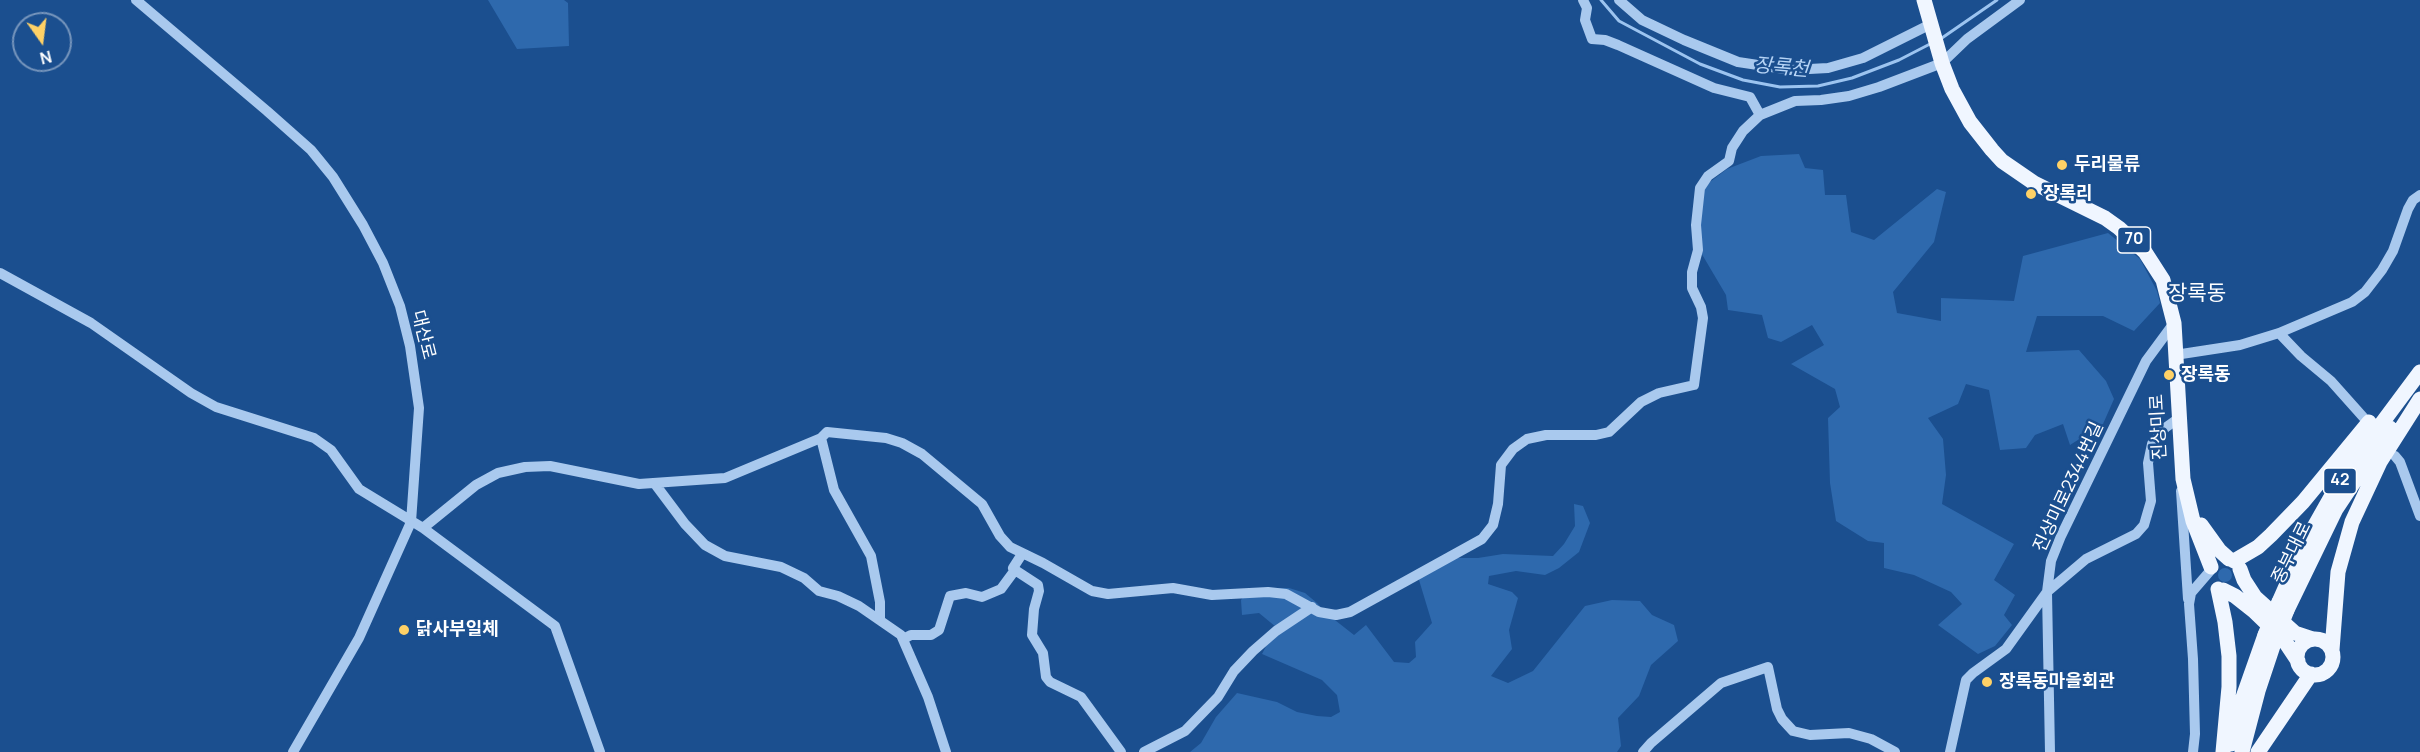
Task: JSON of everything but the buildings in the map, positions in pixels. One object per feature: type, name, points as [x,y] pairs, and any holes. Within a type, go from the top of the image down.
[{"type":"main road","name":"70","points":[[1924,0],[1941,60]]},
{"type":"main road","name":"진상미로","points":[[1941,60],[1952,89],[1970,122],[2002,161],[2034,183],[2105,218],[2134,240],[2145,252],[2163,280],[2174,322],[2181,467],[2189,504]]},
{"type":"main road","points":[[2215,580],[2219,560],[2234,563],[2271,535],[2420,367]]},
{"type":"main road","name":"중부대로","points":[[2283,606],[2305,543],[2344,474],[2420,372]]},
{"type":"main road","name":"중부대로","points":[[2283,606],[2336,509],[2386,433],[2420,392]]},
{"type":"main road","points":[[2215,580],[2254,610],[2284,640],[2304,671],[2321,674],[2330,667],[2333,662],[2338,572],[2352,522],[2380,462],[2420,399]]},
{"type":"main road","points":[[2189,504],[2210,539],[2234,563],[2241,575],[2237,585],[2228,590],[2215,580]]},
{"type":"main road","points":[[2189,504],[2215,580],[2225,622],[2229,656],[2229,687],[2223,752]]},
{"type":"main road","points":[[2234,563],[2255,597],[2295,633],[2324,641],[2332,650]]},
{"type":"main road","name":"42","points":[[2229,752],[2241,703],[2283,606]]},
{"type":"main road","name":"42","points":[[2241,752],[2269,639]]},
{"type":"main road","points":[[2298,661],[2299,650],[2307,641],[2313,639]]},
{"type":"main road","points":[[2258,752],[2311,674]]},
{"type":"street","name":"대산로","points":[[136,0],[311,150],[333,177],[363,225],[392,284],[403,316],[415,367],[419,431],[411,522],[359,638],[293,752]]},
{"type":"street","points":[[1583,0],[1587,8],[1585,20],[1592,39],[1605,40],[1714,87],[1750,97],[1760,115]]},
{"type":"street","points":[[1619,0],[1642,20],[1738,62],[1791,70],[1828,68],[1845,64],[1886,48],[1931,26]]},
{"type":"street","points":[[423,528],[476,484],[498,473],[525,467],[550,466],[610,479],[655,484],[724,477],[821,438],[827,432],[886,438],[902,443],[922,454],[982,504],[1000,536],[1010,547],[1043,562],[1092,591],[1108,594],[1173,588],[1212,595],[1268,592],[1286,594],[1319,612],[1336,615],[1350,612],[1482,539],[1493,525],[1498,504],[1501,465],[1514,449],[1527,439],[1546,435],[1596,435],[1609,432],[1641,402],[1659,393],[1694,385],[1703,318],[1701,307],[1692,288],[1692,272],[1698,250],[1696,225],[1700,188],[1708,176],[1729,161],[1732,148],[1743,131],[1760,115],[1795,101],[1839,98],[1879,87],[1941,60],[2020,0]]},
{"type":"street","points":[[2175,355],[2240,345],[2279,333],[2352,302],[2365,292],[2382,270],[2393,251],[2408,209],[2413,200],[2420,195]]},
{"type":"street","points":[[0,273],[91,323],[191,393],[216,407],[314,438],[331,450],[359,489],[423,528],[555,626],[600,752]]},
{"type":"street","name":"진상미로2344번길","points":[[2050,752],[2047,592],[2051,561],[2146,361],[2174,322]]},
{"type":"street","points":[[2279,333],[2301,356],[2331,381],[2364,418]]},
{"type":"street","points":[[1950,752],[1966,680],[2006,649],[2047,592],[2086,559],[2125,541],[2144,525],[2151,501],[2148,463],[2152,444],[2165,428],[2179,418]]},
{"type":"street","points":[[821,438],[834,490],[872,556],[880,602],[880,620]]},
{"type":"street","points":[[2395,456],[2400,462],[2420,516]]},
{"type":"street","points":[[2181,467],[2181,519],[2190,599],[2193,659],[2195,734],[2193,752]]},
{"type":"street","points":[[655,484],[685,524],[705,545],[725,556],[781,567],[804,578],[819,591],[838,596],[880,620],[903,639],[928,697],[946,752]]},
{"type":"street","points":[[903,639],[911,635],[931,635],[939,630],[950,596],[966,593],[982,597],[1001,588],[1015,570],[1013,568],[1022,554]]},
{"type":"street","points":[[1015,570],[1038,585],[1032,635],[1043,653],[1046,677],[1050,682],[1081,697],[1121,752]]},
{"type":"street","points":[[2190,599],[2215,580]]},
{"type":"street","points":[[1144,752],[1185,731],[1218,697],[1234,671],[1253,651],[1276,631],[1312,608]]},
{"type":"street","points":[[1643,752],[1721,683],[1768,667],[1777,709],[1782,720],[1793,731],[1810,735],[1850,733],[1871,739],[1895,752]]},
{"type":"shaded area","points":[[488,0],[564,0],[568,3],[569,46],[517,49]]},
{"type":"shaded area","points":[[1799,154],[1805,168],[1823,170],[1825,195],[1846,195],[1851,232],[1874,240],[1937,189],[1946,192],[1934,242],[1893,292],[1897,313],[1941,321],[1941,298],[2014,301],[2023,256],[2108,233],[2140,259],[2157,291],[2160,303],[2134,331],[2103,316],[2037,316],[2026,352],[2079,350],[2106,381],[2114,399],[2103,424],[2070,445],[2063,424],[2035,435],[2026,448],[2000,450],[1989,390],[1966,384],[1958,404],[1928,418],[1943,439],[1946,475],[1942,504],[2014,544],[1994,580],[2015,595],[2004,615],[2012,625],[1995,646],[1978,654],[1938,625],[1962,604],[1951,592],[1914,575],[1884,568],[1884,543],[1868,541],[1836,521],[1830,483],[1828,418],[1840,407],[1835,389],[1791,364],[1824,345],[1812,325],[1781,342],[1768,338],[1762,315],[1728,310],[1726,295],[1700,251],[1702,188],[1727,169],[1761,156]]},
{"type":"shaded area","points":[[1574,504],[1583,506],[1590,523],[1579,552],[1559,568],[1545,575],[1516,571],[1489,576],[1488,584],[1512,592],[1518,598],[1509,630],[1512,649],[1491,676],[1508,683],[1533,671],[1585,606],[1612,600],[1640,601],[1652,615],[1674,625],[1678,641],[1651,665],[1639,696],[1618,718],[1621,746],[1617,752],[1190,752],[1201,743],[1216,717],[1237,693],[1277,702],[1297,712],[1317,716],[1331,717],[1340,712],[1337,695],[1322,680],[1262,654],[1276,627],[1259,613],[1242,615],[1241,600],[1250,588],[1289,588],[1305,593],[1354,635],[1366,625],[1394,662],[1409,663],[1416,657],[1415,642],[1432,623],[1416,570],[1438,558],[1478,558],[1503,554],[1553,556],[1575,526]]},
{"type":"shaded area","points":[[2225,568],[2230,570],[2232,575],[2230,580],[2225,582],[2220,580],[2218,575],[2220,570]]},
{"type":"waterway","name":"장록천","points":[[1601,0],[1619,21],[1700,64],[1743,80],[1780,87],[1818,86],[1852,78],[1899,60],[1930,44]]},
{"type":"waterway","name":"장록천","points":[[1939,40],[1997,0]]},
{"type":"place","name":"두리물류","points":[[2062,165]]},
{"type":"place","name":"장록리","points":[[2031,194]]},
{"type":"place","name":"장록동","points":[[2169,375]]},
{"type":"place","name":"닭사부일체","points":[[404,630]]},
{"type":"place","name":"장록동마을회관","points":[[1987,682]]},
{"type":"district","name":"장록동","points":[[2197,294]]}]
